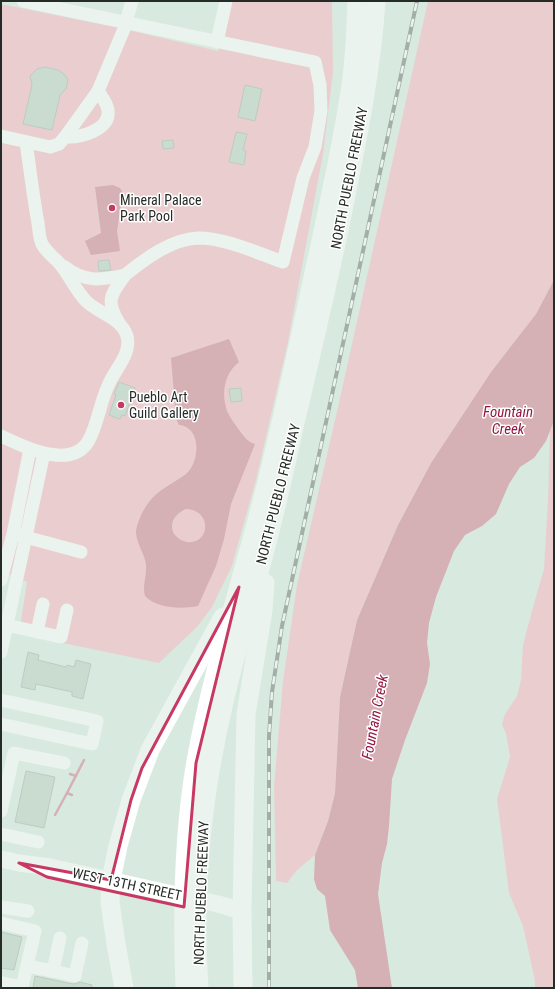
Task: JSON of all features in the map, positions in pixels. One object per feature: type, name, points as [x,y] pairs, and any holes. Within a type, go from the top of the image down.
[{"type":"highway","points":[[346,1],[344,50],[350,91]]},
{"type":"highway","name":"NORTH PUEBLO FREEWAY","points":[[185,988],[190,937],[192,864],[189,816],[196,763],[209,703],[267,483],[331,196],[350,91],[356,37],[357,1]]},
{"type":"highway","name":"NORTH PUEBLO FREEWAY","points":[[192,864],[203,817],[224,700],[267,544],[328,283],[363,109],[374,34],[376,1]]},
{"type":"highway","points":[[363,109],[377,58],[389,1]]},
{"type":"highway","points":[[243,988],[242,911],[246,714],[263,610],[267,544]]},
{"type":"highway","points":[[124,988],[110,902],[111,886],[118,846],[131,800],[142,768],[163,725],[239,587]]},
{"type":"highway","name":"NORTH PUEBLO FREEWAY","points":[[190,937],[199,988]]},
{"type":"main road","name":"WEST 13TH STREET","points":[[1,859],[50,867],[111,886],[218,904],[242,911]]},
{"type":"street","points":[[1,436],[30,449],[44,453],[60,455],[75,453],[82,449],[92,432],[107,388],[127,350],[127,338],[112,311],[110,301],[114,291],[125,275],[144,260],[182,241],[197,238],[212,239],[227,243],[283,262],[303,178],[315,147],[321,111],[320,85],[315,62],[217,42],[126,26],[45,3],[23,1]]},
{"type":"street","points":[[1,136],[50,147],[59,144],[98,91],[126,26],[132,1]]},
{"type":"street","points":[[217,42],[226,1]]},
{"type":"street","points":[[65,137],[74,137],[86,134],[101,126],[105,122],[108,116],[107,105],[98,91]]},
{"type":"street","points":[[26,142],[42,244],[61,265],[86,301],[120,324]]},
{"type":"street","points":[[61,265],[72,273],[90,279],[99,280],[125,275]]},
{"type":"street","points":[[1,652],[14,588],[30,449]]},
{"type":"street","points":[[1,580],[19,536],[44,453]]},
{"type":"street","points":[[19,536],[81,552]]},
{"type":"street","points":[[1,586],[14,588]]},
{"type":"street","points":[[37,632],[43,604]]},
{"type":"street","points":[[6,625],[61,637],[67,610]]},
{"type":"street","points":[[1,700],[97,721],[92,744],[1,724]]},
{"type":"street","points":[[1,811],[14,753],[64,763]]},
{"type":"street","points":[[1,834],[38,842]]},
{"type":"street","points":[[1,982],[22,987],[35,931],[3,923],[5,908],[28,911]]},
{"type":"street","points":[[53,971],[60,938]]},
{"type":"street","points":[[27,966],[75,976],[82,943]]},
{"type":"highlighted area","points":[[239,587],[196,763],[184,907],[47,877],[19,863],[111,880],[131,800],[142,768]]},
{"type":"shaded area","points":[[231,1],[332,1],[333,72],[323,154],[288,342],[256,480],[232,566],[212,607],[197,627],[159,663],[19,634],[27,582],[12,575],[1,573],[1,4],[124,29],[218,51],[222,43]]},
{"type":"shaded area","points":[[428,1],[554,1],[554,280],[536,314],[491,372],[431,463],[398,525],[357,620],[340,697],[335,793],[328,821],[315,855],[296,871],[287,883],[276,881],[274,786],[283,681],[297,585]]},
{"type":"shaded area","points":[[554,421],[554,988],[535,988],[535,981],[523,926],[509,893],[497,799],[510,757],[506,734],[502,724],[505,714],[517,696],[521,680],[523,645],[544,569],[550,431]]},
{"type":"water","points":[[113,185],[120,188],[123,193],[117,231],[120,251],[91,255],[85,241],[101,233],[95,187]]},
{"type":"water","name":"Fountain Creek","points":[[554,280],[554,421],[546,441],[534,458],[520,467],[509,484],[496,514],[482,526],[465,535],[454,551],[436,597],[429,623],[427,643],[430,664],[427,683],[392,779],[387,844],[382,863],[378,894],[392,988],[358,988],[355,970],[330,930],[325,896],[317,889],[314,879],[315,855],[328,821],[335,793],[340,697],[357,620],[398,525],[431,463],[491,372],[536,314]]},
{"type":"water","points":[[229,339],[239,362],[230,372],[225,384],[225,404],[228,414],[244,437],[255,444],[231,504],[224,539],[216,566],[198,606],[185,608],[163,606],[145,596],[144,588],[146,565],[136,533],[141,515],[151,500],[160,491],[191,469],[196,454],[195,438],[192,432],[186,427],[179,425],[176,419],[171,358]],"holes":[[[186,509],[195,511],[201,515],[204,521],[204,533],[195,541],[185,542],[174,534],[172,530],[173,522],[176,516],[182,511]]]},
{"type":"building","points":[[45,67],[58,70],[65,75],[68,80],[66,89],[60,95],[52,130],[23,124],[32,85],[30,76],[37,69]]},
{"type":"building","points":[[245,85],[262,89],[255,121],[238,117]]},
{"type":"building","points":[[236,132],[247,134],[243,150],[246,151],[244,165],[229,162]]},
{"type":"building","points":[[173,140],[174,148],[163,149],[162,141]]},
{"type":"building","points":[[109,260],[111,270],[99,271],[98,261]]},
{"type":"building","name":"Pueblo Art Guild Gallery","points":[[119,382],[135,388],[125,416],[122,415],[120,419],[109,415],[116,395],[114,394]]},
{"type":"building","points":[[241,388],[242,401],[231,402],[229,389]]},
{"type":"building","points":[[28,652],[39,655],[38,660],[66,667],[67,665],[74,667],[76,660],[91,664],[83,699],[72,696],[72,692],[36,684],[35,690],[21,687]]},
{"type":"building","points":[[26,771],[55,777],[44,828],[15,822]]},
{"type":"building","points":[[1,932],[22,937],[14,970],[1,968]]},
{"type":"building","points":[[35,976],[73,984],[80,982],[92,985],[92,988],[33,988]]},
{"type":"waterway","points":[[72,795],[67,793],[84,760]]},
{"type":"waterway","points":[[70,774],[76,776]]},
{"type":"waterway","points":[[55,815],[67,793]]},
{"type":"railway","points":[[269,988],[269,736],[272,692],[282,626],[417,1]]},
{"type":"place","name":"Mineral Palace Park Pool","points":[[112,208]]},
{"type":"place","name":"Pueblo Art Guild Gallery","points":[[121,405]]}]
